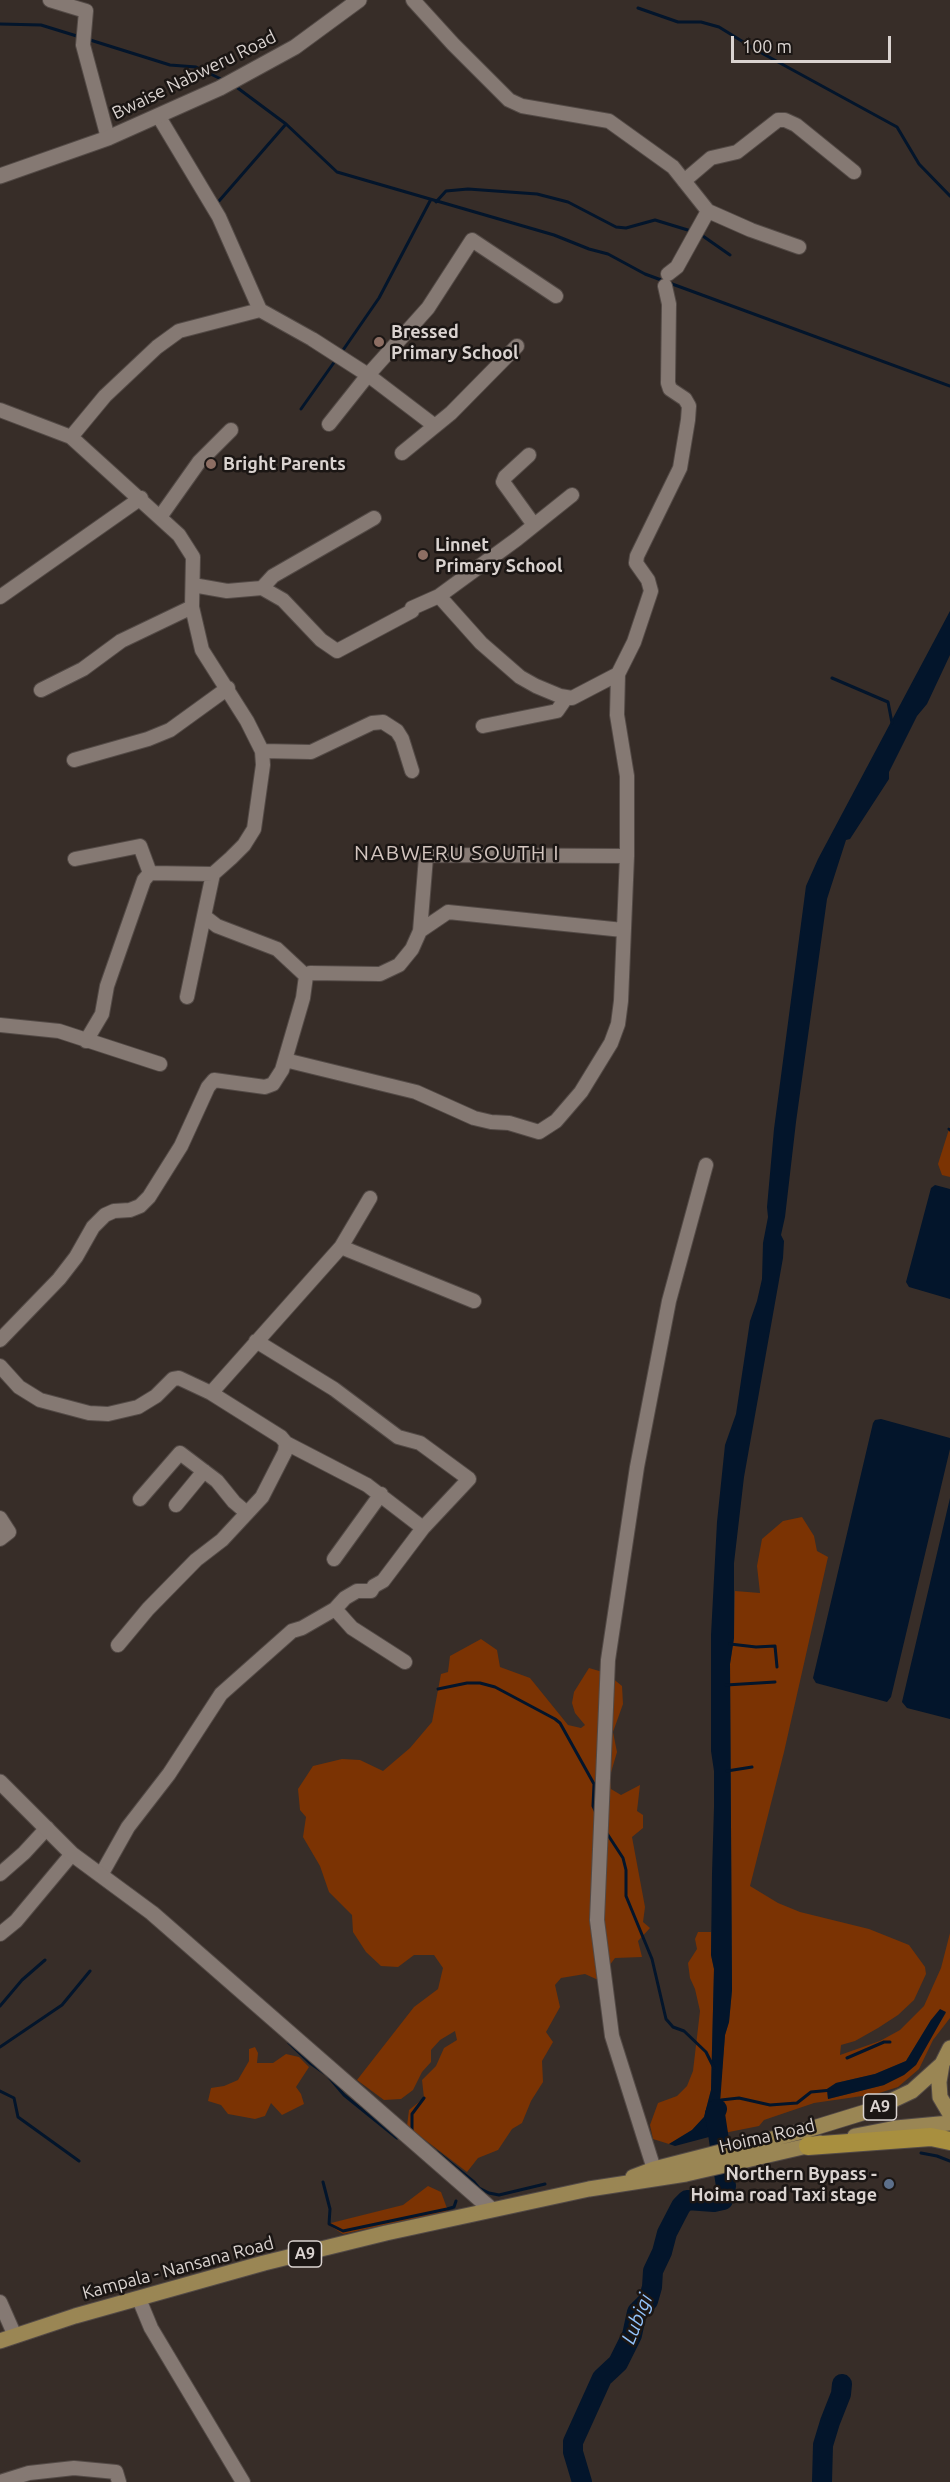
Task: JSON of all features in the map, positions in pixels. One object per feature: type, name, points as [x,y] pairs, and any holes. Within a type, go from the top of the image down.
[{"type":"highway","points":[[808,2138],[931,2137],[950,2141]]},
{"type":"main road","points":[[950,2048],[942,2064],[939,2091],[950,2114]]},
{"type":"main road","name":"A9","points":[[808,2138],[891,2103],[912,2091],[942,2064]]},
{"type":"main road","name":"Hoima Road","points":[[614,2185],[654,2169],[761,2142],[950,2123]]},
{"type":"main road","name":"Hoima Road","points":[[614,2185],[686,2175],[808,2138]]},
{"type":"main road","name":"Kampala - Nansana Road","points":[[0,2340],[75,2316],[139,2300],[264,2263],[491,2209],[614,2185]]},
{"type":"street","points":[[50,0],[86,11],[84,38],[108,138]]},
{"type":"street","name":"Bwaise Nabweru Road","points":[[1,178],[108,138],[220,88],[296,47],[359,0]]},
{"type":"street","points":[[413,0],[509,100],[522,106],[609,122],[673,167],[708,210],[751,230],[799,247]]},
{"type":"street","points":[[159,117],[219,217],[260,310],[312,339],[368,375],[435,426]]},
{"type":"street","points":[[684,181],[711,158],[737,152],[778,120],[785,120],[796,125],[854,172]]},
{"type":"street","points":[[285,1060],[416,1092],[474,1118],[491,1122],[509,1122],[531,1131],[544,1130],[556,1121],[581,1092],[611,1043],[618,1024],[621,1001],[627,856],[627,776],[617,715],[618,674],[634,642],[651,591],[648,580],[636,563],[637,556],[680,468],[688,420],[689,406],[685,399],[670,389],[668,383],[667,280],[677,267],[708,210]]},
{"type":"street","points":[[329,424],[368,375],[428,308],[472,240],[556,296]]},
{"type":"street","points":[[71,437],[105,396],[157,347],[179,330],[260,310]]},
{"type":"street","points":[[402,453],[451,413],[517,346]]},
{"type":"street","points":[[0,410],[71,437],[141,498],[179,535],[194,557],[192,607],[202,650],[228,688],[261,751],[263,765],[254,829],[244,845],[213,874],[187,998]]},
{"type":"street","points":[[160,517],[199,462],[231,430]]},
{"type":"street","points":[[529,455],[503,481],[534,525]]},
{"type":"street","points":[[193,585],[227,591],[262,588],[283,600],[321,640],[337,651],[412,611],[412,608],[439,596],[499,554],[572,495]]},
{"type":"street","points":[[0,597],[141,498]]},
{"type":"street","points":[[262,588],[273,576],[374,518]]},
{"type":"street","points":[[439,596],[481,643],[520,677],[566,698],[579,696],[618,674]]},
{"type":"street","points":[[41,690],[83,669],[121,641],[192,607]]},
{"type":"street","points":[[74,760],[148,739],[170,730],[228,688]]},
{"type":"street","points":[[483,726],[557,711],[566,698]]},
{"type":"street","points":[[261,751],[311,752],[372,723],[384,722],[397,731],[402,738],[412,771]]},
{"type":"street","points":[[75,859],[140,846],[150,873]]},
{"type":"street","points":[[306,976],[310,973],[386,973],[399,965],[412,949],[420,931],[424,861],[430,855],[627,856]]},
{"type":"street","points":[[150,873],[213,874]]},
{"type":"street","points":[[86,1041],[102,1014],[107,986],[144,880],[150,873]]},
{"type":"street","points":[[420,931],[448,912],[623,930]]},
{"type":"street","points":[[204,916],[217,926],[277,949],[306,976]]},
{"type":"street","points":[[0,1340],[59,1279],[93,1227],[105,1215],[140,1206],[149,1197],[181,1146],[208,1087],[214,1080],[265,1087],[273,1084],[285,1060],[303,999],[306,976]]},
{"type":"street","points":[[0,1025],[59,1031],[160,1064]]},
{"type":"street","points":[[654,2169],[612,2036],[597,1920],[607,1672],[639,1456],[669,1301],[706,1165]]},
{"type":"street","points":[[211,1393],[341,1247],[370,1198]]},
{"type":"street","points":[[341,1247],[474,1301]]},
{"type":"street","points":[[101,1875],[128,1827],[169,1774],[221,1694],[292,1631],[302,1628],[335,1609],[345,1598],[357,1591],[371,1591],[382,1581],[423,1528],[469,1479],[420,1443],[398,1437],[334,1389],[256,1341]]},
{"type":"street","points":[[0,1366],[19,1387],[40,1400],[89,1413],[108,1414],[138,1407],[156,1396],[173,1379],[178,1378],[211,1393],[281,1437],[286,1443],[367,1485],[423,1528]]},
{"type":"street","points":[[118,1645],[180,1576],[222,1540],[262,1497],[285,1452],[286,1443]]},
{"type":"street","points":[[140,1499],[180,1453],[217,1481],[234,1502],[247,1513]]},
{"type":"street","points":[[176,1506],[204,1471]]},
{"type":"street","points":[[334,1559],[381,1494]]},
{"type":"street","points":[[0,1518],[9,1532],[0,1539]]},
{"type":"street","points":[[335,1609],[352,1628],[405,1662]]},
{"type":"street","points":[[0,1782],[72,1854],[152,1913],[491,2209]]},
{"type":"street","points":[[0,1874],[24,1853],[46,1828]]},
{"type":"street","points":[[0,1934],[16,1921],[72,1854]]},
{"type":"street","points":[[139,2300],[151,2328],[243,2482]]},
{"type":"street","points":[[0,2302],[15,2336]]},
{"type":"street","points":[[0,2482],[29,2473],[74,2468],[116,2472],[119,2482]]},
{"type":"shaded area","points":[[950,1126],[950,1177],[942,1175],[938,1164]]},
{"type":"shaded area","points":[[802,1517],[814,1536],[817,1551],[828,1557],[784,1752],[750,1886],[778,1903],[800,1912],[869,1929],[909,1945],[925,1967],[926,1974],[914,2000],[898,2015],[878,2028],[855,2041],[841,2045],[840,2055],[880,2041],[900,2030],[924,2006],[941,1968],[950,1933],[950,2018],[933,2040],[919,2069],[898,2087],[876,2094],[814,2103],[764,2120],[759,2126],[724,2133],[723,2122],[718,2117],[725,2035],[729,2022],[732,1990],[730,1664],[734,1638],[735,1591],[760,1593],[757,1566],[762,1539],[783,1521]],"holes":[[[946,2013],[931,2035],[884,2085],[828,2099],[827,2089],[836,2083],[875,2074],[906,2061],[931,2020]]]},
{"type":"shaded area","points":[[481,1639],[497,1650],[500,1667],[530,1678],[568,1725],[581,1728],[585,1725],[575,1713],[572,1703],[574,1692],[589,1668],[606,1673],[622,1686],[623,1704],[613,1732],[617,1752],[610,1776],[611,1789],[621,1795],[640,1785],[637,1811],[643,1815],[643,1828],[632,1837],[645,1907],[643,1922],[650,1928],[638,1941],[642,1957],[615,1958],[609,1966],[611,1976],[596,1979],[585,1974],[561,1978],[555,1985],[560,2007],[546,2032],[553,2042],[542,2061],[543,2082],[531,2101],[522,2123],[512,2129],[498,2150],[478,2158],[467,2172],[407,2126],[409,2110],[424,2098],[422,2080],[436,2066],[444,2048],[457,2040],[455,2031],[440,2040],[431,2050],[431,2062],[422,2072],[413,2090],[401,2099],[384,2100],[357,2080],[414,2007],[438,1989],[443,1968],[434,1955],[414,1955],[398,1967],[381,1966],[366,1952],[353,1932],[352,1915],[329,1892],[320,1866],[303,1837],[306,1817],[300,1810],[298,1789],[313,1766],[342,1759],[360,1760],[383,1771],[410,1748],[432,1722],[441,1674],[448,1672],[450,1656]]},
{"type":"shaded area","points":[[698,1932],[711,1932],[711,1955],[714,1969],[711,2090],[704,2117],[692,2130],[669,2144],[653,2139],[650,2125],[658,2103],[677,2096],[687,2086],[693,2071],[700,2011],[688,1963],[697,1949],[695,1939]]},
{"type":"shaded area","points":[[255,2047],[258,2053],[257,2063],[273,2063],[286,2054],[299,2057],[309,2067],[296,2087],[304,2104],[282,2115],[271,2103],[265,2116],[255,2119],[228,2114],[221,2105],[208,2101],[211,2088],[238,2080],[249,2061],[249,2049]]},
{"type":"shaded area","points":[[428,2186],[441,2192],[448,2211],[343,2234],[327,2224],[403,2205]]},
{"type":"water","points":[[950,611],[950,655],[927,704],[917,716],[889,772],[889,779],[850,839],[846,840],[827,899],[781,1235],[784,1241],[783,1258],[744,1477],[734,1563],[734,1638],[730,1664],[732,1990],[729,2022],[725,2035],[719,2117],[723,2122],[724,2133],[675,2146],[669,2144],[692,2130],[704,2117],[711,2090],[714,1969],[711,1955],[714,1771],[711,1751],[711,1635],[717,1522],[725,1445],[736,1414],[750,1321],[762,1279],[763,1243],[768,1217],[774,1129],[806,886],[818,859]]},
{"type":"water","points":[[935,1185],[950,1189],[950,1299],[909,1287],[906,1282],[931,1188]]},
{"type":"water","points":[[881,1419],[950,1438],[950,1449],[891,1697],[887,1702],[816,1683],[813,1678],[873,1423]]},
{"type":"water","points":[[950,1498],[950,1719],[907,1708],[902,1702]]},
{"type":"water","points":[[940,2009],[946,2012],[916,2065],[904,2075],[884,2085],[828,2099],[827,2089],[836,2083],[875,2074],[906,2061]]},
{"type":"waterway","points":[[638,8],[678,22],[701,22],[719,27],[758,51],[897,127],[919,164],[950,196]]},
{"type":"waterway","points":[[0,24],[41,25],[80,37]]},
{"type":"waterway","points":[[87,39],[170,65],[196,67],[221,79]]},
{"type":"waterway","points":[[235,86],[286,124],[337,172],[554,235],[608,254],[645,274],[950,386]]},
{"type":"waterway","points":[[219,201],[286,124]]},
{"type":"waterway","points":[[436,202],[446,191],[468,189],[537,194],[568,202],[616,227],[626,228],[655,220],[691,231]]},
{"type":"waterway","points":[[341,353],[379,298],[430,201]]},
{"type":"waterway","points":[[700,234],[730,255]]},
{"type":"waterway","points":[[301,409],[335,361]]},
{"type":"waterway","points":[[832,678],[888,702],[892,723]]},
{"type":"waterway","points":[[730,1644],[756,1647],[775,1646],[777,1667]]},
{"type":"waterway","points":[[726,1685],[775,1682]]},
{"type":"waterway","points":[[438,1689],[467,1683],[480,1683],[495,1687],[555,1719],[560,1723],[594,1784],[593,1806],[596,1813]]},
{"type":"waterway","points":[[727,1771],[752,1767]]},
{"type":"waterway","points":[[606,1832],[623,1858],[626,1870],[626,1896],[652,1959],[666,2019],[673,2027],[684,2031],[706,2052],[714,2068]]},
{"type":"waterway","points":[[0,2006],[22,1980],[45,1960]]},
{"type":"waterway","points":[[0,2047],[62,2005],[90,1971]]},
{"type":"waterway","points":[[847,2058],[884,2042],[890,2042]]},
{"type":"waterway","points":[[289,2043],[327,2075],[344,2095],[397,2138]]},
{"type":"waterway","points":[[721,2100],[739,2098],[770,2105],[797,2103],[811,2092],[832,2090]]},
{"type":"waterway","points":[[0,2091],[14,2098],[18,2117],[79,2161]]},
{"type":"waterway","points":[[412,2131],[412,2114],[424,2098]]},
{"type":"waterway","name":"Lubigi","points":[[582,2482],[573,2452],[573,2442],[602,2378],[618,2363],[632,2335],[637,2312],[648,2301],[653,2271],[662,2252],[667,2233],[681,2206],[687,2200],[714,2202],[723,2200],[726,2186],[715,2114],[717,2109]]},
{"type":"waterway","points":[[437,2152],[479,2188],[489,2193],[499,2195],[545,2184]]},
{"type":"waterway","points":[[921,2153],[950,2161]]},
{"type":"waterway","points":[[323,2182],[330,2209],[329,2224],[343,2231],[447,2209],[454,2207],[456,2201]]},
{"type":"waterway","points":[[822,2482],[823,2445],[841,2394],[842,2384]]},
{"type":"place","name":"Bressed Primary School","points":[[379,342]]},
{"type":"place","name":"Bright Parents","points":[[211,464]]},
{"type":"place","name":"Linnet Primary School","points":[[423,555]]},
{"type":"place","name":"Northern Bypass - Hoima road Taxi stage","points":[[889,2184]]},
{"type":"district","name":"NABWERU SOUTH I","points":[[457,853]]}]
